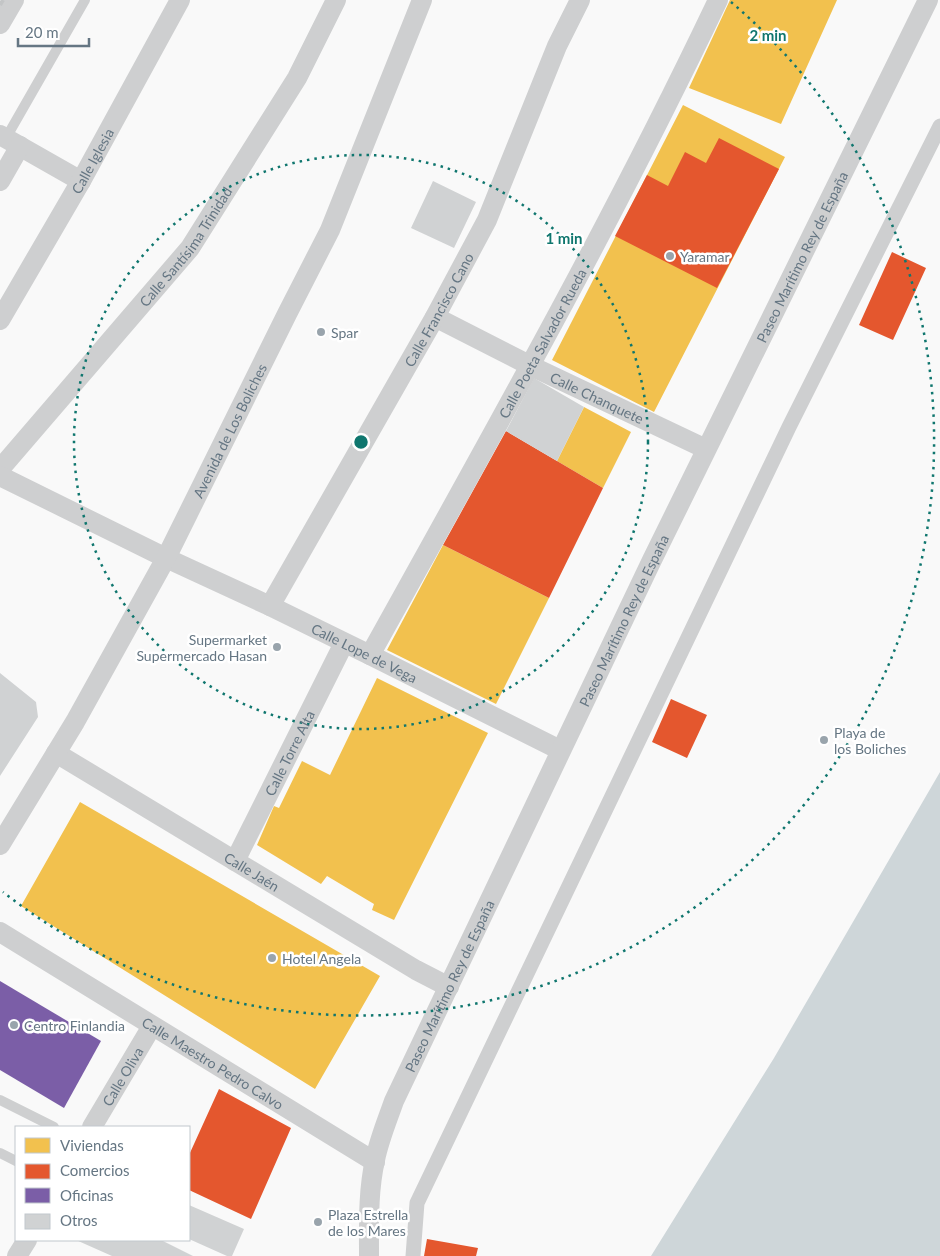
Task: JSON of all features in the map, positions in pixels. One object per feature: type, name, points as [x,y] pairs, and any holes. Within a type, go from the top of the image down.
[{"type":"street","points":[[0,24],[14,0]]},
{"type":"street","name":"Calle Iglesia","points":[[0,320],[81,181],[180,0]]},
{"type":"street","name":"Calle Santísima Trinidad","points":[[0,469],[190,248],[297,78],[336,0]]},
{"type":"street","name":"Avenida de Los Boliches","points":[[0,845],[56,753],[166,558],[330,230],[422,0]]},
{"type":"street","name":"Calle Francisco Cano","points":[[270,606],[435,316],[487,220],[557,46],[580,0]]},
{"type":"street","name":"Calle Poeta Salvador Rueda","points":[[370,654],[531,366],[674,93],[718,0]]},
{"type":"street","name":"Paseo Marítimo Rey de España","points":[[370,1256],[369,1221],[374,1162],[394,1101],[560,750],[706,449],[928,0]]},
{"type":"street","points":[[413,1256],[417,1203],[789,427],[940,126]]},
{"type":"street","points":[[0,181],[9,140],[81,181]]},
{"type":"street","name":"Calle Chanquete","points":[[435,316],[531,366],[706,449]]},
{"type":"street","name":"Calle Lope de Vega","points":[[0,476],[166,558],[370,654],[560,750]]},
{"type":"street","name":"Calle Torre Alta","points":[[235,861],[344,643]]},
{"type":"street","name":"Calle Jaén","points":[[56,753],[416,970],[449,987]]},
{"type":"street","name":"Calle Maestro Pedro Calvo","points":[[0,932],[374,1162]]},
{"type":"street","name":"Calle Oliva","points":[[93,1126],[152,1026]]},
{"type":"street","points":[[17,1256],[26,1241]]},
{"type":"lane","points":[[9,140],[85,0]]},
{"type":"lane","points":[[0,1100],[52,1126]]},
{"type":"lane","points":[[0,1153],[15,1161]]},
{"type":"shaded area","points":[[940,772],[940,1256],[651,1256],[774,1058]]},
{"type":"building: Viviendas","points":[[730,0],[837,0],[781,124],[689,88]]},
{"type":"building: Viviendas","name":"Yaramar","points":[[683,105],[785,157],[654,412],[552,360]]},
{"type":"building: Viviendas","points":[[584,407],[631,432],[603,488],[557,461]]},
{"type":"building: Viviendas","points":[[443,545],[549,598],[496,704],[387,650]]},
{"type":"building: Viviendas","points":[[377,678],[488,733],[394,920],[372,910],[374,904],[327,876],[321,884],[257,845],[274,806],[279,808],[302,761],[330,775]]},
{"type":"building: Viviendas","points":[[80,802],[380,976],[315,1089],[21,906]]},
{"type":"building: Comercios","points":[[719,138],[779,169],[717,288],[615,236],[647,175],[668,186],[685,152],[706,163]]},
{"type":"building: Comercios","points":[[892,252],[926,268],[893,340],[859,325]]},
{"type":"building: Comercios","points":[[506,431],[603,488],[549,598],[443,545]]},
{"type":"building: Comercios","points":[[671,699],[707,715],[687,758],[652,742]]},
{"type":"building: Comercios","points":[[219,1089],[291,1128],[251,1219],[190,1190],[190,1153]]},
{"type":"building: Comercios","points":[[427,1239],[478,1248],[476,1256],[424,1256]]},
{"type":"building: Oficinas","points":[[0,981],[101,1041],[64,1108],[0,1070]]},
{"type":"building: Otros","points":[[433,181],[476,202],[454,248],[411,228]]},
{"type":"building: Otros","points":[[534,378],[584,407],[557,461],[506,431]]},
{"type":"building: Otros","points":[[0,673],[36,702],[38,717],[0,776]]},
{"type":"building: Otros","points":[[190,1205],[244,1229],[232,1256],[227,1256],[190,1239]]},
{"type":"building: Otros","points":[[78,1241],[163,1241],[193,1256],[112,1256]]},
{"type":"railway","points":[[0,5],[3,0]]},
{"type":"place","name":"Yaramar","points":[[670,256]]},
{"type":"place","name":"Spar","points":[[321,332]]},
{"type":"place","name":"Supermarket Supermercado Hasan","points":[[277,647]]},
{"type":"place","name":"Playa de los Boliches","points":[[824,740]]},
{"type":"place","name":"Hotel Angela","points":[[272,958]]},
{"type":"place","name":"Centro Finlandia","points":[[14,1025]]},
{"type":"place","name":"Plaza Estrella de los Mares","points":[[318,1222]]}]
